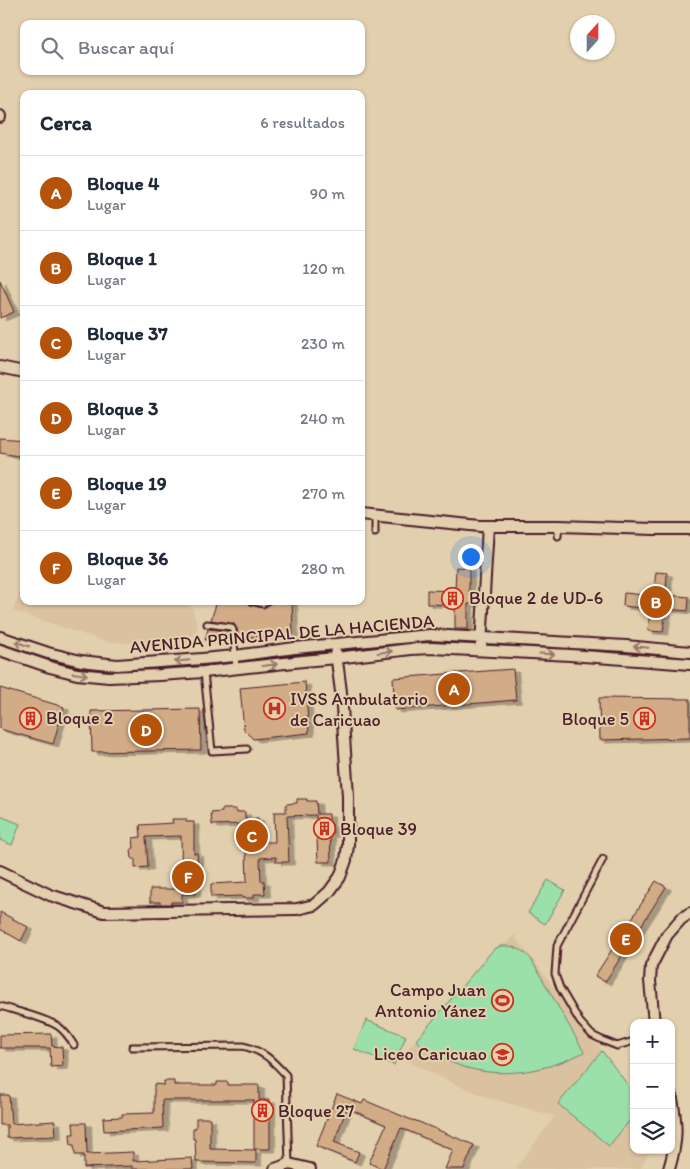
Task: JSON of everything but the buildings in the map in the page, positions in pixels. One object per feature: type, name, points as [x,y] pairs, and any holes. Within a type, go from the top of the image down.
[{"type":"street","points":[[0,367],[20,371]]},
{"type":"street","points":[[365,515],[559,531],[690,529]]},
{"type":"street","points":[[481,650],[488,526]]},
{"type":"street","name":"AVENIDA PRINCIPAL DE LA HACIENDA","points":[[0,636],[48,653],[93,663],[130,665],[202,660],[295,648],[430,635],[626,646],[690,652]]},
{"type":"street","points":[[0,870],[50,895],[104,912],[297,909],[314,904],[329,892],[340,877],[346,860],[348,845],[347,782],[334,644]]},
{"type":"street","name":"AVENIDA PRINCIPAL DE LA HACIENDA","points":[[0,650],[77,674],[109,677],[160,676],[432,648],[690,664]]},
{"type":"street","points":[[202,660],[204,672]]},
{"type":"street","points":[[654,1019],[650,981],[651,966],[667,935],[681,919],[690,914]]},
{"type":"street","points":[[669,1169],[676,1139],[674,1109]]},
{"type":"street","points":[[275,1169],[289,1164],[310,1169]]},
{"type":"lane","points":[[374,516],[375,533]]},
{"type":"lane","points":[[207,624],[231,627],[233,630],[236,669]]},
{"type":"lane","points":[[517,640],[518,652]]},
{"type":"lane","points":[[204,672],[212,750],[247,749]]},
{"type":"lane","points":[[603,859],[556,946],[555,974],[560,988],[580,1022],[592,1035],[617,1046],[630,1042]]},
{"type":"lane","points":[[0,1006],[58,1026],[74,1045]]},
{"type":"lane","points":[[132,1047],[243,1046],[256,1049],[268,1057],[286,1075],[289,1164]]},
{"type":"shaded area","points":[[20,593],[20,605],[188,605],[191,606],[198,627],[187,645],[107,642],[13,611]]},
{"type":"shaded area","name":"Liceo Caricuao","points":[[514,935],[630,1088],[630,1154],[648,1154],[640,1169],[515,1169],[555,1116],[486,1097],[400,1057]]},
{"type":"green space","points":[[0,816],[20,824],[12,845],[0,840]]},
{"type":"green space","points":[[548,880],[565,890],[545,924],[528,913]]},
{"type":"green space","name":"Campo Juan Antonio Yánez","points":[[501,946],[510,946],[518,949],[531,959],[584,1052],[542,1068],[498,1073],[476,1070],[455,1064],[435,1054],[416,1040],[494,949]]},
{"type":"green space","points":[[366,1020],[406,1036],[394,1065],[354,1049]]},
{"type":"green space","points":[[602,1051],[630,1088],[630,1120],[609,1146],[558,1104]]},
{"type":"place","name":"Bloque 2 de UD-6","points":[[453,598]]},
{"type":"place","name":"Bloque 1","points":[[656,602]]},
{"type":"place","name":"Bloque 4","points":[[454,689]]},
{"type":"place","name":"IVSS Ambulatorio de Caricuao","points":[[274,709]]},
{"type":"place","name":"Bloque 2","points":[[30,718]]},
{"type":"place","name":"Bloque 5","points":[[645,719]]},
{"type":"place","name":"Bloque 3","points":[[146,730]]},
{"type":"place","name":"Bloque 39","points":[[324,829]]},
{"type":"place","name":"Bloque 37","points":[[252,836]]},
{"type":"place","name":"Bloque 36","points":[[188,877]]},
{"type":"place","name":"Bloque 19","points":[[626,939]]},
{"type":"place","name":"Campo Juan Antonio Yánez","points":[[502,1000]]},
{"type":"place","name":"Liceo Caricuao","points":[[503,1054]]},
{"type":"place","name":"Bloque 27","points":[[262,1111]]}]
